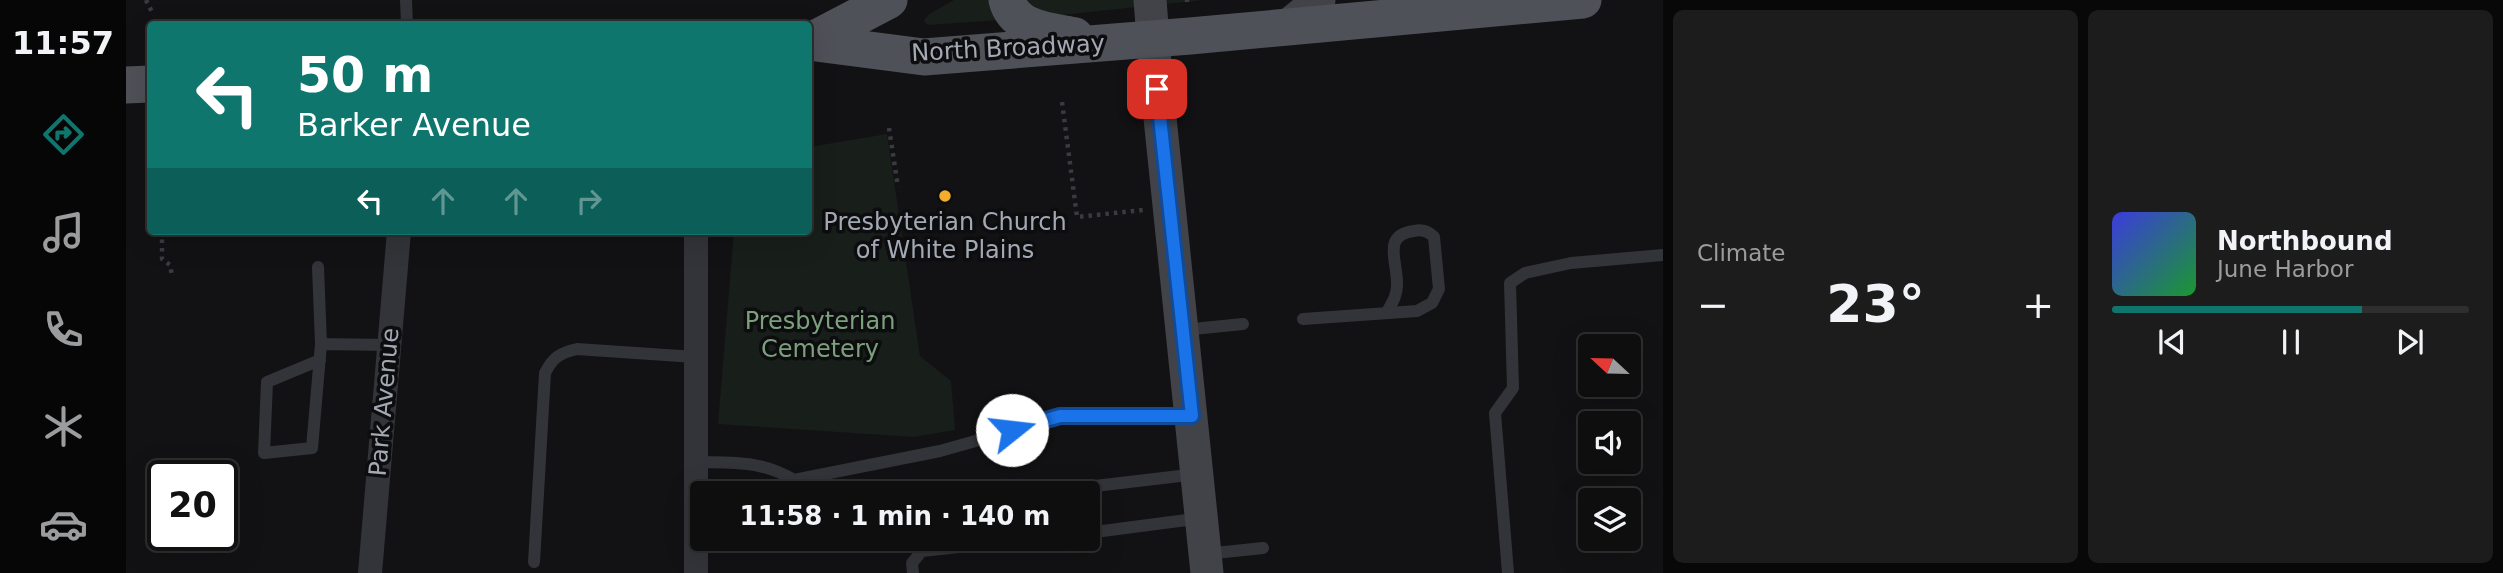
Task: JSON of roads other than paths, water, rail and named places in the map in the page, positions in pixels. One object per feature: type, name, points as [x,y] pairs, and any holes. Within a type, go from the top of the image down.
[{"type":"main road","name":"North Broadway","points":[[812,40],[889,0]]},
{"type":"main road","points":[[1007,0],[1009,10],[1021,21],[1034,27],[1105,43]]},
{"type":"main road","name":"North Broadway","points":[[812,42],[924,57],[1286,27],[1465,5],[1583,0]]},
{"type":"main road","points":[[126,85],[147,84]]},
{"type":"street","points":[[1150,0],[1207,563]]},
{"type":"street","points":[[1286,27],[1319,0]]},
{"type":"street","name":"Park Avenue","points":[[370,573],[389,345],[402,235]]},
{"type":"street","points":[[696,235],[697,481]]},
{"type":"street","points":[[695,573],[696,551]]},
{"type":"lane","points":[[406,0],[407,21]]},
{"type":"lane","points":[[1303,319],[1417,311],[1432,303],[1439,289],[1434,237],[1428,232],[1401,232],[1396,236],[1393,243],[1398,287],[1387,312]]},
{"type":"lane","points":[[1508,573],[1495,414],[1513,388],[1510,283],[1525,273],[1571,263],[1663,255]]},
{"type":"lane","points":[[318,267],[321,344],[320,360],[312,448],[264,453],[267,382],[320,360]]},
{"type":"lane","points":[[1183,330],[1243,324]]},
{"type":"lane","points":[[321,344],[389,345]]},
{"type":"lane","points":[[534,562],[545,373],[551,361],[562,352],[578,349],[695,357]]},
{"type":"lane","points":[[695,462],[754,463],[777,470],[794,480],[940,451],[1060,416],[1192,416]]},
{"type":"lane","points":[[1100,485],[1198,474]]},
{"type":"lane","points":[[1100,531],[1202,518]]},
{"type":"lane","points":[[1207,563],[1263,548]]},
{"type":"lane","points":[[913,573],[912,563],[922,551]]},
{"type":"place","name":"Presbyterian Church of White Plains","points":[[945,196]]},
{"type":"park label","name":"Presbyterian Cemetery","points":[[820,335]]}]
